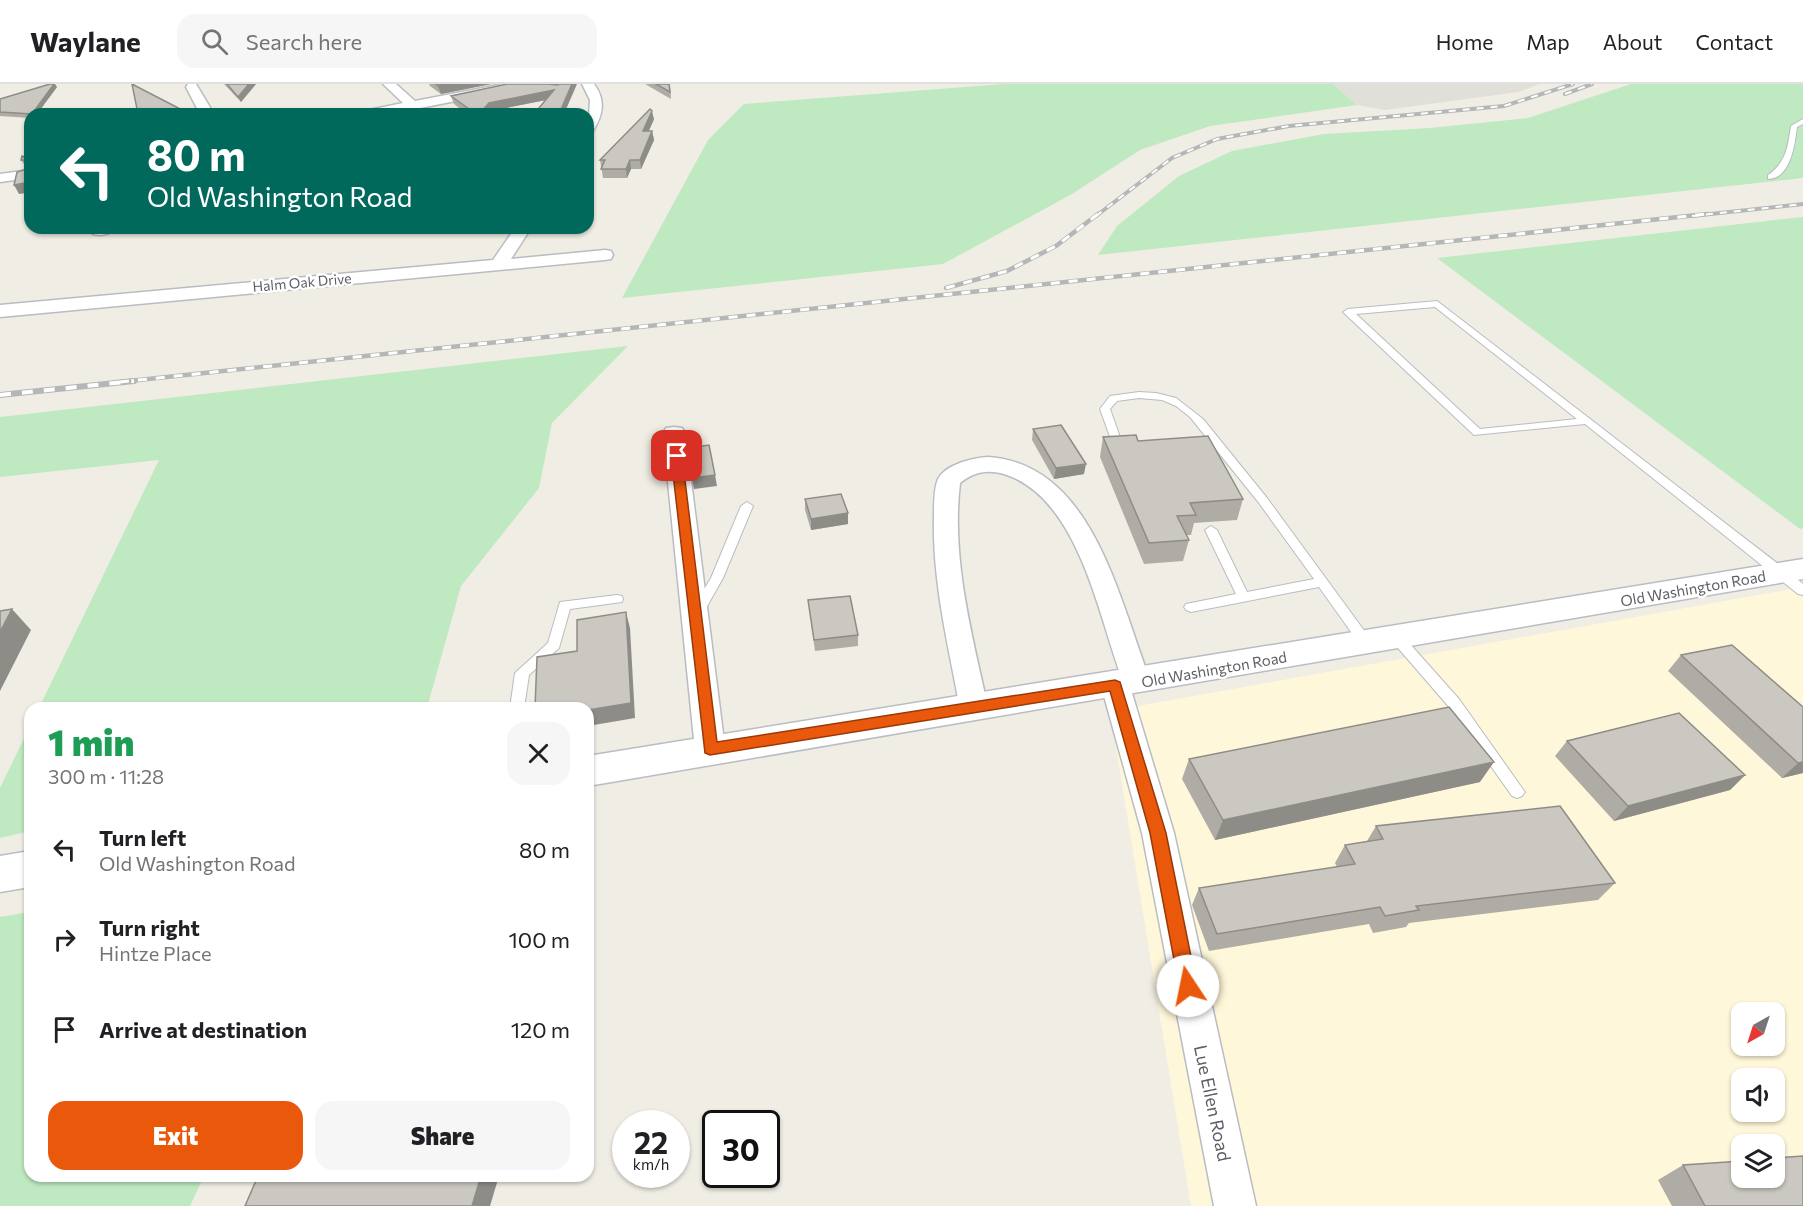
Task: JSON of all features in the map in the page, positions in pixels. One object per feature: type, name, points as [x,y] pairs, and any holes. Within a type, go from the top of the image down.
[{"type":"main road","name":"Old Washington Road","points":[[594,770],[710,749],[1126,684],[1381,640],[1796,578]]},
{"type":"main road","points":[[0,874],[24,869]]},
{"type":"street","points":[[389,84],[413,108]]},
{"type":"street","points":[[423,108],[522,84]]},
{"type":"street","points":[[588,84],[595,93],[597,101],[594,117]]},
{"type":"street","points":[[192,87],[204,108]]},
{"type":"street","points":[[0,178],[24,175]]},
{"type":"street","points":[[500,263],[520,234]]},
{"type":"street","name":"Halm Oak Drive","points":[[0,311],[604,255]]},
{"type":"street","points":[[674,433],[710,749]]},
{"type":"street","name":"Lue Ellen Road","points":[[974,708],[944,536],[949,480],[959,471],[972,465],[990,463],[1012,468],[1043,485],[1061,502],[1075,522],[1094,563],[1126,684],[1235,1206]]},
{"type":"lane","points":[[1771,177],[1783,170],[1790,152],[1794,126],[1803,121]]},
{"type":"lane","points":[[1586,421],[1478,433],[1348,312],[1437,304],[1586,421],[1796,578]]},
{"type":"lane","points":[[1117,443],[1105,409],[1113,398],[1140,394],[1162,397],[1180,404],[1203,426],[1253,486],[1322,582],[1381,640],[1454,703],[1517,792]]},
{"type":"lane","points":[[695,615],[717,578],[747,506]]},
{"type":"lane","points":[[1211,530],[1244,598]]},
{"type":"lane","points":[[1191,607],[1322,582]]},
{"type":"lane","points":[[518,702],[522,673],[554,645],[565,605],[617,598]]},
{"type":"shaded area","points":[[1333,84],[1539,84],[1518,92],[1385,110],[1357,105]]},
{"type":"shaded area","points":[[1803,587],[1803,1206],[1191,1206],[1110,711]]},
{"type":"green space","points":[[1004,84],[1333,84],[1357,105],[1210,126],[1140,150],[1072,194],[943,264],[622,298],[708,140],[744,104]]},
{"type":"green space","points":[[1631,84],[1803,84],[1803,178],[1098,255],[1117,226],[1179,176],[1232,151],[1324,134],[1430,128],[1528,118]]},
{"type":"green space","points":[[1803,217],[1803,528],[1800,529],[1437,258]]},
{"type":"green space","points":[[628,346],[552,423],[539,488],[461,586],[429,702],[42,702],[159,460],[0,477],[0,417]]},
{"type":"green space","points":[[24,738],[24,832],[0,838],[0,788]]},
{"type":"green space","points":[[24,913],[24,1182],[201,1182],[190,1206],[0,1206],[0,917]]},
{"type":"building","points":[[54,84],[36,108],[24,108],[24,114],[0,112],[0,99]]},
{"type":"building","points":[[132,84],[178,108],[137,108]]},
{"type":"building","points":[[227,84],[249,84],[238,97]]},
{"type":"building","points":[[507,84],[572,84],[562,108],[539,108],[554,90],[489,103],[484,108],[468,108],[451,96]]},
{"type":"building","points":[[656,84],[669,84],[670,92]]},
{"type":"building","points":[[650,109],[652,111],[643,131],[652,131],[640,160],[630,160],[626,169],[601,169],[605,160],[600,160]]},
{"type":"building","points":[[24,170],[24,183],[14,185],[17,172]]},
{"type":"building","points":[[1061,425],[1086,464],[1056,468],[1033,429]]},
{"type":"building","points":[[1136,435],[1138,441],[1208,436],[1243,499],[1190,503],[1196,515],[1177,516],[1189,540],[1149,543],[1103,437]]},
{"type":"building","points":[[709,445],[715,475],[692,478],[689,448]]},
{"type":"building","points":[[841,494],[848,513],[811,519],[805,499]]},
{"type":"building","points":[[850,596],[858,635],[814,640],[808,600]]},
{"type":"building","points":[[12,609],[0,632],[0,611]]},
{"type":"building","points":[[626,612],[631,703],[594,709],[594,702],[535,702],[537,657],[577,651],[577,620]]},
{"type":"building","points":[[1732,645],[1803,707],[1803,762],[1798,763],[1681,655]]},
{"type":"building","points":[[1449,707],[1494,762],[1223,820],[1189,759]]},
{"type":"building","points":[[1679,713],[1745,775],[1628,806],[1567,741]]},
{"type":"building","points":[[1560,806],[1615,883],[1416,906],[1419,910],[1385,916],[1380,907],[1217,934],[1199,888],[1355,864],[1345,845],[1383,839],[1376,826]]},
{"type":"building","points":[[1803,1156],[1803,1206],[1705,1206],[1683,1165],[1731,1162],[1731,1188],[1785,1188],[1785,1157]]},
{"type":"building","points":[[255,1182],[479,1182],[472,1206],[245,1206]]},
{"type":"railway","points":[[1096,216],[1172,158],[1217,139],[1289,126],[1504,106],[1573,84]]},
{"type":"railway","points":[[1565,94],[1592,84]]},
{"type":"railway","points":[[1692,216],[1803,204]]},
{"type":"railway","points":[[946,288],[1007,271],[1056,246],[1098,214]]},
{"type":"railway","points":[[120,382],[1707,214]]},
{"type":"railway","points":[[0,395],[134,381]]},
{"type":"route","points":[[677,456],[710,749],[1115,685],[1158,833],[1188,986]]}]
